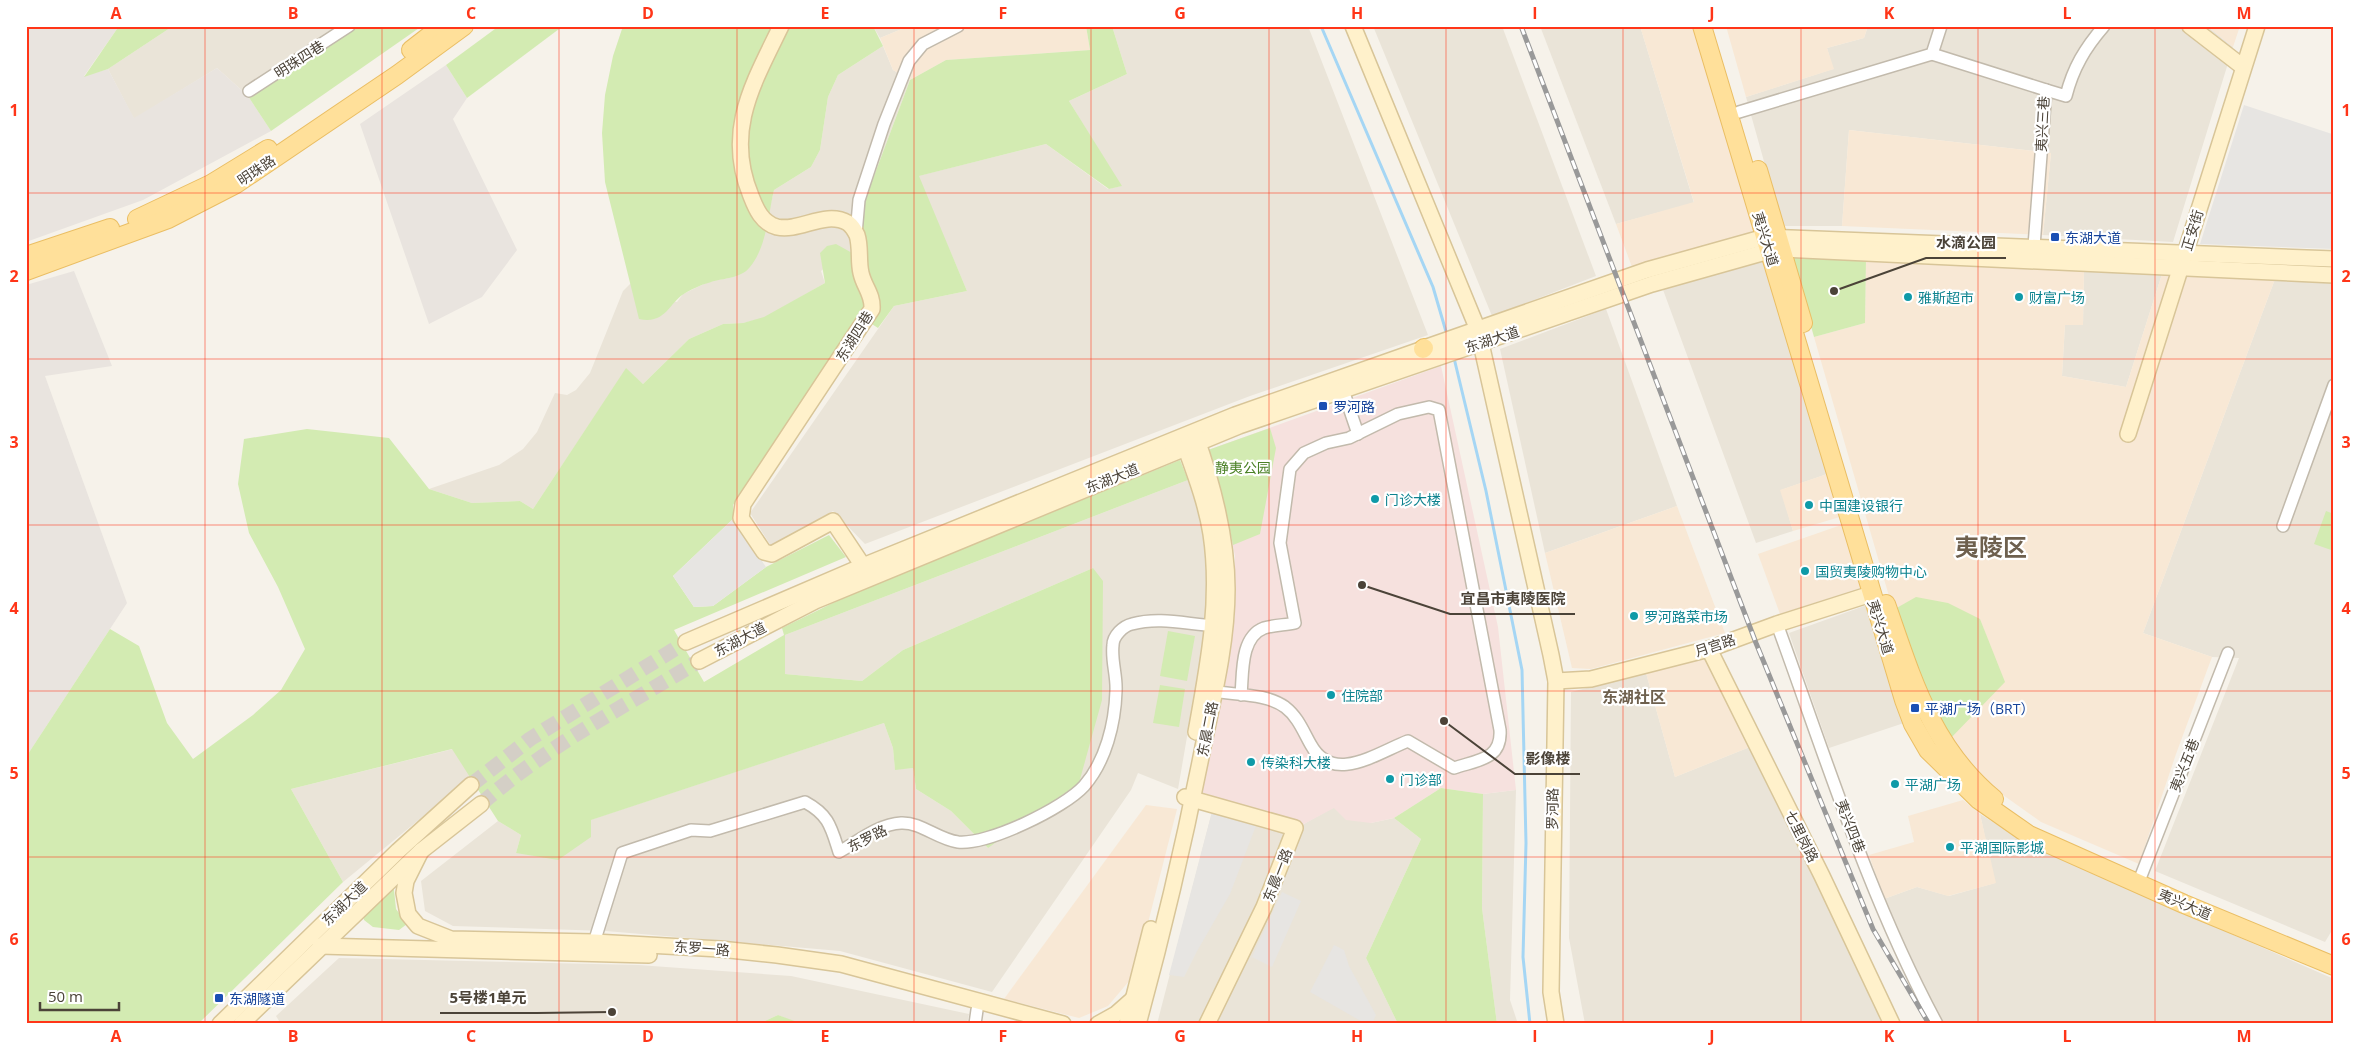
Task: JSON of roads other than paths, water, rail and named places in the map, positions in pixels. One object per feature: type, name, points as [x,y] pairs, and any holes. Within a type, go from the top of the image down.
[{"type":"main road","name":"明珠路","points":[[26,256],[134,220],[210,184],[373,79],[442,26]]},
{"type":"main road","name":"明珠路","points":[[26,270],[168,219],[236,184],[397,75],[464,26]]},
{"type":"main road","points":[[781,26],[753,82],[742,114],[739,137],[747,188],[761,217],[775,226],[785,228],[823,220],[840,220],[849,224],[856,234]]},
{"type":"main road","name":"罗河路","points":[[1353,26],[1484,334]]},
{"type":"main road","name":"罗河路","points":[[1363,26],[1484,334],[1560,680],[1558,989],[1565,1024]]},
{"type":"main road","name":"夷兴大道","points":[[1702,26],[1774,243],[1885,602],[1922,704],[1941,738],[1987,793],[2012,814],[2033,828],[2333,960]]},
{"type":"main road","name":"夷兴大道","points":[[1714,26],[1871,594],[1913,724],[1928,750],[1979,800],[2029,835],[2184,904],[2333,960]]},
{"type":"main road","points":[[2190,26],[2243,66]]},
{"type":"main road","name":"正安街","points":[[2128,434],[2257,26]]},
{"type":"main road","name":"东湖四巷","points":[[856,234],[861,275],[871,292],[872,309],[743,504],[741,518],[764,552],[772,554],[833,521],[864,566]]},
{"type":"main road","name":"东湖大道","points":[[1774,243],[2180,268],[2334,275]]},
{"type":"main road","name":"东湖大道","points":[[699,661],[808,604],[1190,440],[1263,404],[1484,334],[1647,270],[1774,243],[2034,246],[2334,259]]},
{"type":"main road","name":"东湖大道","points":[[686,642],[864,566],[1190,440],[1343,390],[1424,353]]},
{"type":"main road","name":"东晨二路","points":[[1138,1024],[1189,798],[1219,626],[1211,532],[1198,483],[1190,440]]},
{"type":"main road","name":"月宫路","points":[[1560,680],[1591,680],[1709,649],[1777,624],[1871,594]]},
{"type":"main road","name":"七里岗路","points":[[1709,649],[1822,876],[1892,1024]]},
{"type":"main road","name":"罗河路","points":[[1556,1024],[1551,992],[1552,802],[1560,680]]},
{"type":"main road","name":"东湖大道","points":[[220,1024],[398,850],[471,785]]},
{"type":"main road","name":"东晨二路","points":[[1127,1024],[1189,798]]},
{"type":"main road","name":"东晨一路","points":[[1189,798],[1294,828],[1264,907],[1207,1024]]},
{"type":"main road","name":"东湖大道","points":[[241,1024],[421,851],[481,804]]},
{"type":"main road","name":"东罗一路","points":[[421,851],[406,881],[404,894],[408,914],[418,926],[451,939],[592,947],[830,972],[976,1017],[1026,1024]]},
{"type":"main road","name":"东罗一路","points":[[320,946],[720,949],[841,964],[1062,1024]]},
{"type":"main road","points":[[1098,1024],[1116,1014],[1133,999]]},
{"type":"street","name":"明珠四巷","points":[[249,91],[350,26]]},
{"type":"street","points":[[856,234],[859,200],[884,124],[909,61],[923,44],[958,26]]},
{"type":"street","points":[[1739,112],[1932,54],[1941,26]]},
{"type":"street","points":[[2046,90],[2066,96],[2074,69],[2084,50],[2104,26]]},
{"type":"street","name":"夷兴三巷","points":[[1932,54],[2046,90],[2034,246]]},
{"type":"street","points":[[2283,526],[2334,385]]},
{"type":"street","points":[[1343,390],[1358,434]]},
{"type":"street","points":[[1209,691],[1274,700],[1286,708],[1300,722],[1319,756],[1335,765],[1353,764],[1408,741],[1454,768],[1487,757],[1499,746],[1500,730],[1439,410],[1429,407],[1398,414],[1349,438],[1326,443],[1304,453],[1290,469],[1280,543],[1296,623],[1264,628],[1254,634],[1247,645],[1241,695]]},
{"type":"street","name":"东罗路","points":[[592,947],[622,853],[691,830],[710,831],[805,802],[818,809],[830,822],[840,852],[884,827],[899,823],[912,824],[941,838],[959,842],[985,838],[1044,814],[1084,786],[1102,758],[1112,727],[1116,691],[1112,644],[1120,631],[1131,624],[1168,620],[1219,626]]},
{"type":"street","name":"夷兴四巷","points":[[1777,624],[1878,899],[1937,1024]]},
{"type":"street","name":"夷兴五巷","points":[[2142,876],[2228,653]]},
{"type":"waterway","points":[[1321,26],[1433,287],[1447,335]]},
{"type":"waterway","points":[[1454,358],[1486,491],[1522,670],[1526,843],[1523,957],[1530,1024]]},
{"type":"tunnel","points":[[471,785],[530,739],[686,642]]},
{"type":"tunnel","points":[[481,804],[506,783],[559,745],[699,661]]},
{"type":"railway","points":[[1521,26],[1756,643],[1873,929],[1929,1024]]},
{"type":"place","name":"东湖大道","points":[[2055,237]]},
{"type":"place","name":"水滴公园","points":[[1834,291]]},
{"type":"place","name":"雅斯超市","points":[[1908,297]]},
{"type":"place","name":"财富广场","points":[[2019,297]]},
{"type":"place","name":"罗河路","points":[[1323,406]]},
{"type":"place","name":"门诊大楼","points":[[1375,499]]},
{"type":"place","name":"中国建设银行","points":[[1809,505]]},
{"type":"place","name":"国贸夷陵购物中心","points":[[1805,571]]},
{"type":"place","name":"宜昌市夷陵医院","points":[[1362,585]]},
{"type":"place","name":"罗河路菜市场","points":[[1634,616]]},
{"type":"place","name":"住院部","points":[[1331,695]]},
{"type":"place","name":"平湖广场（BRT）","points":[[1915,708]]},
{"type":"place","name":"影像楼","points":[[1444,721]]},
{"type":"place","name":"传染科大楼","points":[[1251,762]]},
{"type":"place","name":"门诊部","points":[[1390,779]]},
{"type":"place","name":"平湖广场","points":[[1895,784]]},
{"type":"place","name":"平湖国际影城","points":[[1950,847]]},
{"type":"place","name":"东湖隧道","points":[[219,998]]},
{"type":"place","name":"5号楼1单元","points":[[612,1012]]},
{"type":"district","name":"夷陵区","points":[[1991,546]]},
{"type":"district","name":"东湖社区","points":[[1634,697]]},
{"type":"park label","name":"静夷公园","points":[[1243,467]]}]
